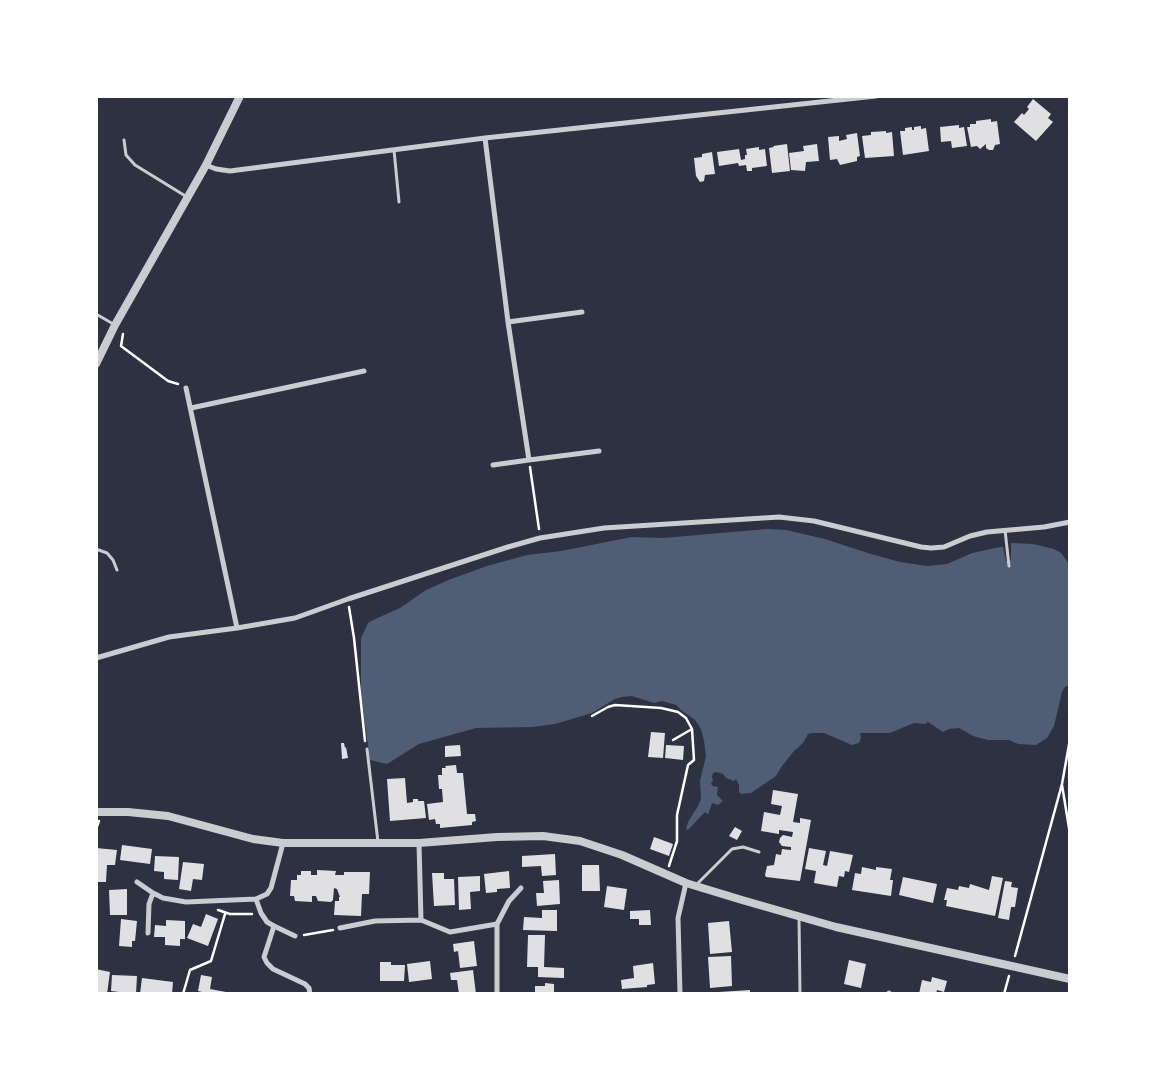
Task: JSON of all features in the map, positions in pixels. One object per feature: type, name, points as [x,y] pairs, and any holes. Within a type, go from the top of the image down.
[{"type":"street","points":[[206,165],[230,171],[485,138],[876,96]]},
{"type":"street","points":[[96,364],[115,325],[206,165],[239,97]]},
{"type":"street","points":[[485,138],[508,322],[529,460]]},
{"type":"street","points":[[508,322],[582,312]]},
{"type":"street","points":[[191,408],[364,371]]},
{"type":"street","points":[[186,388],[237,628]]},
{"type":"street","points":[[493,465],[598,451]]},
{"type":"street","points":[[96,658],[169,637],[295,618],[348,598],[495,550],[540,538],[626,525],[779,516],[814,522],[921,548],[931,548],[944,547],[980,533],[1044,527],[1070,522]]},
{"type":"street","points":[[96,812],[128,812],[168,816],[253,839],[283,843],[419,843],[498,837],[543,836],[580,841],[622,855],[686,883],[836,927],[1070,979]]},
{"type":"street","points":[[136,882],[153,894],[163,898],[186,902],[256,898],[267,894],[272,888],[283,843]]},
{"type":"street","points":[[419,843],[421,920]]},
{"type":"street","points":[[680,994],[678,918],[686,883]]},
{"type":"street","points":[[497,994],[497,924],[509,901],[521,888]]},
{"type":"street","points":[[148,933],[149,904],[153,894]]},
{"type":"street","points":[[256,898],[261,913],[267,922],[295,936]]},
{"type":"street","points":[[340,928],[375,921],[421,920],[450,932],[497,924]]},
{"type":"street","points":[[274,926],[264,954],[266,963],[273,969],[305,984],[309,988],[310,994]]},
{"type":"lane","points":[[124,140],[126,155],[135,165],[188,197]]},
{"type":"lane","points":[[394,150],[399,202]]},
{"type":"lane","points":[[96,314],[115,325]]},
{"type":"lane","points":[[1005,530],[1009,566]]},
{"type":"lane","points":[[96,549],[107,553],[113,560],[116,570]]},
{"type":"lane","points":[[367,749],[378,844]]},
{"type":"lane","points":[[695,886],[732,849],[743,847],[759,852]]},
{"type":"lane","points":[[798,916],[800,994]]},
{"type":"path","points":[[115,325],[124,329],[120,346],[168,381],[186,388]]},
{"type":"path","points":[[529,460],[540,538]]},
{"type":"path","points":[[348,598],[367,749]]},
{"type":"path","points":[[592,716],[615,705],[662,708],[678,712],[686,718],[692,729],[694,760],[688,765],[677,815],[678,838],[666,874]]},
{"type":"path","points":[[673,740],[692,729]]},
{"type":"path","points":[[1004,994],[1062,784],[1070,738]]},
{"type":"path","points":[[1062,784],[1070,834]]},
{"type":"path","points":[[209,901],[216,909],[225,914],[261,913]]},
{"type":"path","points":[[182,994],[190,970],[211,961],[225,914]]},
{"type":"path","points":[[295,936],[340,928]]},
{"type":"water","points":[[767,529],[786,530],[825,539],[900,562],[927,566],[947,564],[972,553],[1000,547],[1003,547],[1006,561],[1011,560],[1011,543],[1033,544],[1054,549],[1061,553],[1070,565],[1070,685],[1065,687],[1062,692],[1054,726],[1047,738],[1036,745],[1018,744],[1009,740],[988,740],[973,736],[959,728],[943,732],[928,722],[925,724],[914,723],[890,733],[860,733],[859,743],[852,745],[824,733],[808,734],[776,776],[751,793],[741,794],[736,779],[734,781],[726,778],[723,774],[713,773],[711,784],[718,787],[717,795],[723,801],[718,805],[712,803],[708,815],[706,812],[688,830],[686,829],[688,822],[701,799],[700,781],[706,756],[704,741],[701,729],[695,720],[676,705],[662,701],[654,703],[632,696],[622,697],[615,699],[592,713],[555,724],[533,727],[476,728],[419,744],[387,764],[370,760],[361,696],[361,638],[368,623],[373,620],[400,608],[426,590],[451,579],[487,566],[527,555],[561,551],[632,537],[663,538]]},
{"type":"building","points":[[1033,99],[1051,114],[1048,118],[1053,122],[1036,141],[1014,122],[1022,113],[1024,115],[1029,109],[1027,107]]},
{"type":"building","points":[[991,119],[991,122],[997,121],[1000,144],[995,145],[993,150],[986,148],[986,144],[980,149],[977,146],[971,147],[967,127],[970,127],[970,124],[976,124],[976,121]]},
{"type":"building","points":[[959,125],[959,128],[964,127],[967,146],[952,148],[951,141],[941,142],[940,127]]},
{"type":"building","points":[[921,126],[921,129],[926,128],[929,151],[903,155],[900,131],[905,131],[905,128],[912,127],[912,130],[914,130],[914,127]]},
{"type":"building","points":[[886,131],[886,133],[892,132],[894,156],[865,158],[862,136],[871,135],[871,132]]},
{"type":"building","points":[[857,133],[860,156],[857,157],[857,161],[840,165],[837,159],[830,160],[828,137],[839,136],[839,141],[847,139],[846,135]]},
{"type":"building","points":[[787,144],[790,171],[772,173],[769,148]]},
{"type":"building","points":[[817,144],[819,161],[806,162],[805,171],[791,170],[789,153],[804,151],[803,146]]},
{"type":"building","points":[[759,147],[759,150],[765,149],[767,166],[752,168],[752,171],[747,171],[746,165],[739,166],[738,163],[719,166],[717,152],[739,149],[741,160],[745,159],[745,155],[747,155],[746,149]]},
{"type":"building","points":[[712,152],[715,174],[705,175],[704,181],[700,182],[696,176],[694,158],[702,157],[702,154]]},
{"type":"building","points":[[651,732],[665,733],[663,758],[648,757]]},
{"type":"building","points":[[341,743],[344,743],[346,747],[348,758],[342,759]]},
{"type":"building","points":[[460,745],[461,756],[445,757],[445,746]]},
{"type":"building","points":[[666,745],[684,746],[683,760],[665,758]]},
{"type":"building","points":[[456,765],[457,773],[463,773],[467,814],[475,814],[476,821],[472,822],[472,825],[440,828],[440,824],[436,824],[435,819],[429,820],[427,804],[443,802],[442,789],[439,789],[438,775],[442,775],[442,768],[446,768],[445,766]]},
{"type":"building","points":[[405,778],[407,803],[413,802],[413,799],[424,801],[426,818],[390,821],[387,779]]},
{"type":"building","points":[[773,790],[798,794],[793,822],[800,823],[800,818],[811,820],[800,881],[766,877],[765,875],[767,866],[774,865],[776,854],[781,855],[782,849],[791,850],[791,847],[782,846],[779,842],[783,835],[792,837],[793,832],[779,830],[779,834],[761,831],[764,812],[780,815],[782,806],[771,804]]},
{"type":"building","points":[[735,827],[742,831],[737,840],[729,836]]},
{"type":"building","points":[[654,837],[673,844],[669,856],[650,849]]},
{"type":"building","points":[[122,845],[152,849],[150,864],[120,860]]},
{"type":"building","points":[[96,848],[117,850],[115,865],[107,865],[106,882],[96,882]]},
{"type":"building","points":[[809,848],[826,851],[823,865],[827,866],[830,851],[853,855],[849,872],[845,871],[844,877],[839,876],[837,887],[814,883],[816,871],[805,869]]},
{"type":"building","points":[[555,854],[556,875],[542,876],[541,866],[522,867],[522,856]]},
{"type":"building","points":[[155,856],[179,857],[178,880],[164,879],[164,872],[154,871]]},
{"type":"building","points":[[183,862],[204,864],[202,880],[193,879],[191,891],[179,889]]},
{"type":"building","points":[[582,865],[599,865],[600,891],[582,891]]},
{"type":"building","points":[[862,867],[876,870],[876,867],[892,869],[890,880],[893,880],[891,896],[852,890],[855,873],[861,874]]},
{"type":"building","points":[[317,870],[336,871],[335,875],[344,875],[344,872],[370,872],[369,894],[362,894],[361,916],[334,915],[335,901],[339,901],[340,897],[337,889],[334,888],[333,900],[331,902],[318,901],[316,896],[312,896],[312,902],[295,901],[294,896],[290,896],[291,880],[297,880],[297,875],[301,875],[301,871],[311,871],[311,875],[317,875]]},
{"type":"building","points":[[509,871],[510,888],[497,889],[497,892],[486,893],[484,874]]},
{"type":"building","points":[[432,873],[444,873],[444,879],[454,879],[455,905],[434,906]]},
{"type":"building","points":[[480,876],[480,891],[470,892],[471,909],[459,910],[458,877]]},
{"type":"building","points":[[992,876],[1003,878],[995,916],[946,906],[947,900],[944,900],[947,888],[958,890],[959,886],[969,888],[970,884],[989,890]]},
{"type":"building","points":[[903,877],[937,884],[933,903],[899,895]]},
{"type":"building","points":[[559,880],[560,904],[537,906],[536,893],[544,893],[543,881]]},
{"type":"building","points":[[1005,881],[1012,882],[1011,887],[1018,888],[1015,907],[1011,907],[1009,920],[998,918]]},
{"type":"building","points":[[607,886],[627,889],[624,910],[604,907]]},
{"type":"building","points":[[127,889],[127,915],[110,915],[109,890]]},
{"type":"building","points":[[542,910],[557,910],[557,931],[523,930],[524,917],[542,918]]},
{"type":"building","points":[[650,910],[651,925],[639,925],[639,919],[630,919],[630,911]]},
{"type":"building","points":[[206,914],[218,919],[208,946],[187,938],[193,924],[201,927]]},
{"type":"building","points":[[121,919],[137,921],[135,941],[132,941],[132,947],[119,946]]},
{"type":"building","points":[[166,920],[185,921],[185,939],[180,939],[180,946],[165,945],[165,937],[154,937],[155,925],[166,926]]},
{"type":"building","points":[[729,921],[732,952],[710,954],[708,923]]},
{"type":"building","points":[[528,935],[545,935],[544,967],[564,968],[564,978],[538,977],[538,967],[527,967]]},
{"type":"building","points":[[474,941],[477,966],[460,968],[458,951],[454,952],[453,944]]},
{"type":"building","points":[[731,956],[732,986],[710,988],[708,957]]},
{"type":"building","points":[[849,960],[866,964],[861,988],[844,984]]},
{"type":"building","points":[[430,961],[432,979],[409,982],[407,964]]},
{"type":"building","points":[[380,962],[391,962],[391,965],[405,965],[404,981],[380,981]]},
{"type":"building","points":[[653,963],[655,984],[647,985],[647,987],[622,989],[621,980],[634,978],[633,966]]},
{"type":"building","points":[[96,969],[110,972],[107,994],[96,994]]},
{"type":"building","points":[[473,970],[476,994],[459,994],[457,980],[451,980],[450,973]]},
{"type":"building","points":[[112,975],[137,976],[136,994],[111,991]]},
{"type":"building","points":[[201,975],[212,977],[210,989],[226,992],[226,994],[210,994],[198,991]]},
{"type":"building","points":[[932,977],[947,981],[944,992],[937,990],[936,994],[919,994],[922,980],[931,982]]},
{"type":"building","points":[[142,978],[173,982],[172,994],[140,994]]},
{"type":"building","points":[[545,983],[554,984],[554,994],[535,994],[535,986],[545,986]]},
{"type":"building","points":[[750,990],[750,994],[719,994],[719,992]]}]
